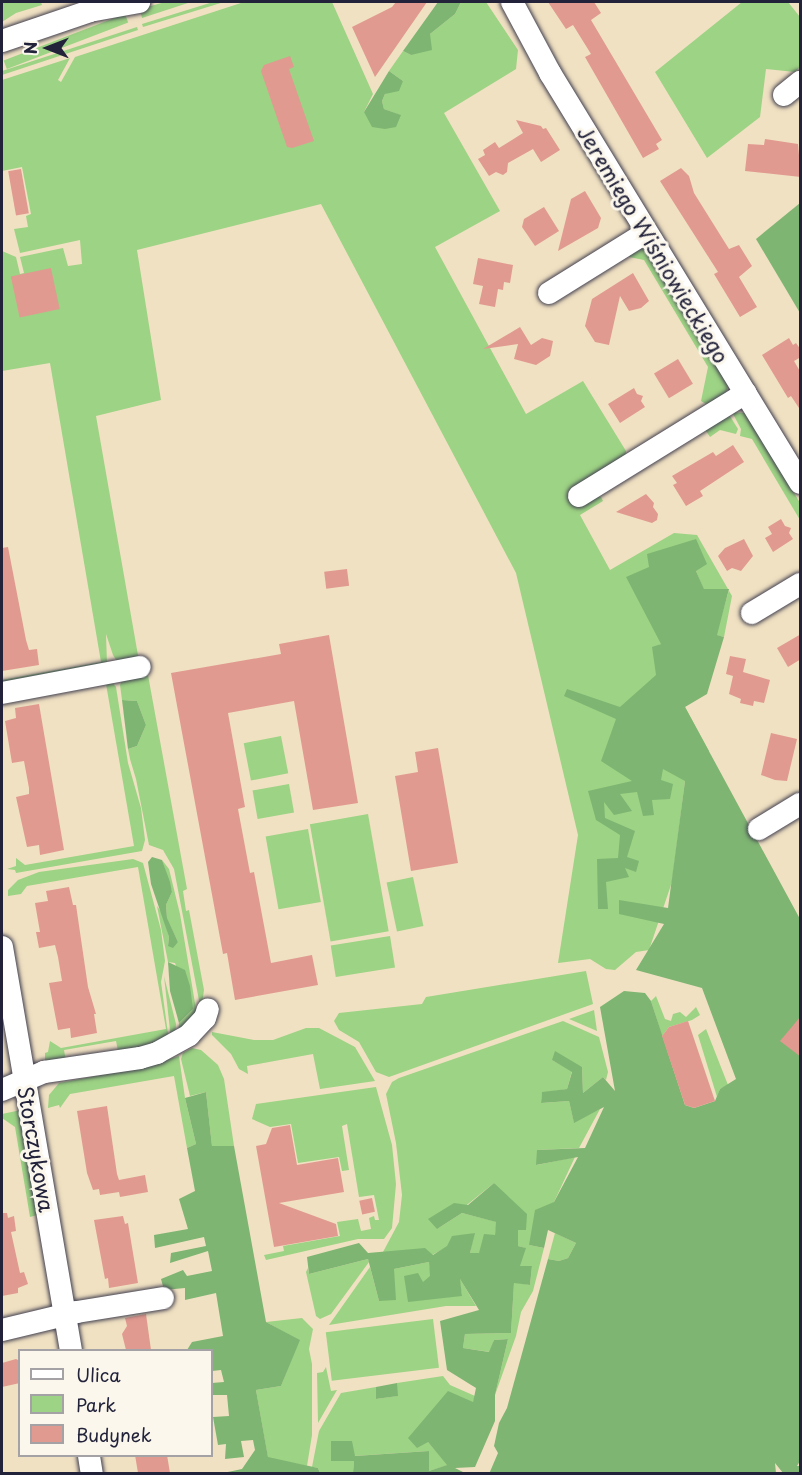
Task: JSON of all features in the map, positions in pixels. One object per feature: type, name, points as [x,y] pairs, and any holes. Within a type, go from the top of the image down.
[{"type":"street","points":[[2,41],[99,6],[139,2]]},
{"type":"street","name":"Jeremiego Wiśniowieckiego","points":[[512,2],[550,73],[801,483]]},
{"type":"street","points":[[549,293],[647,231]]},
{"type":"street","points":[[579,496],[746,393]]},
{"type":"street","points":[[752,613],[801,584]]},
{"type":"street","points":[[2,693],[140,667]]},
{"type":"street","points":[[759,829],[801,804]]},
{"type":"street","name":"Storczykowa","points":[[2,947],[71,1349]]},
{"type":"street","points":[[2,1090],[44,1072],[140,1058],[157,1053],[186,1038],[206,1013]]},
{"type":"street","points":[[2,1330],[163,1298]]},
{"type":"street","points":[[89,1457],[92,1473]]},
{"type":"green space","points":[[2,2],[41,2],[42,5],[16,13],[2,22]]},
{"type":"green space","points":[[165,2],[191,2],[142,18],[140,9]]},
{"type":"green space","points":[[213,2],[224,2],[143,27],[142,24]]},
{"type":"green space","points":[[244,2],[332,2],[373,94],[364,112],[400,115],[384,109],[382,101],[385,94],[403,81],[389,71],[403,51],[411,55],[430,34],[455,14],[461,2],[486,2],[518,50],[516,69],[444,113],[500,211],[435,247],[526,414],[583,381],[626,451],[626,458],[568,492],[577,507],[595,496],[601,497],[603,501],[580,515],[610,570],[674,533],[697,535],[729,590],[704,590],[696,571],[695,539],[661,644],[653,648],[709,751],[685,781],[672,882],[649,950],[636,952],[615,970],[606,969],[590,959],[558,963],[578,835],[516,573],[321,204],[137,250],[161,400],[96,416],[139,661],[118,663],[106,634],[107,664],[2,686],[2,680],[101,662],[50,363],[2,371],[2,251],[16,257],[20,274],[24,273],[20,257],[63,248],[68,266],[82,264],[80,240],[20,253],[14,229],[28,227],[26,216],[31,214],[22,167],[2,171],[2,80],[70,58],[58,80],[61,82],[75,57]]},
{"type":"green space","points":[[438,2],[461,2],[455,14],[430,34],[432,50],[411,55],[403,51]]},
{"type":"green space","points":[[742,2],[788,2],[800,17],[800,67],[795,72],[766,69],[760,117],[707,158],[655,72]]},
{"type":"green space","points":[[125,14],[128,22],[7,69],[4,61]]},
{"type":"green space","points":[[137,27],[138,30],[2,75],[2,71]]},
{"type":"green space","points":[[389,71],[403,81],[399,91],[385,94],[382,101],[384,109],[401,115],[396,127],[385,129],[372,127],[364,112]]},
{"type":"green space","points":[[800,203],[800,313],[756,239]]},
{"type":"green space","points":[[646,245],[729,382],[725,397],[706,404],[701,401],[708,367],[644,260],[629,257],[631,248]]},
{"type":"green space","points":[[732,412],[745,413],[762,438],[800,503],[800,520],[752,439],[740,436],[741,429]]},
{"type":"green space","points":[[728,413],[738,429],[736,434],[720,430],[710,437],[704,428]]},
{"type":"green space","points":[[696,539],[707,564],[696,571],[704,589],[729,589],[717,635],[724,637],[707,694],[685,707],[800,919],[800,1461],[797,1466],[800,1466],[800,1473],[783,1473],[775,1463],[776,1473],[489,1474],[498,1453],[494,1446],[499,1423],[507,1408],[548,1259],[559,1261],[568,1258],[576,1243],[548,1230],[544,1248],[529,1245],[535,1210],[554,1202],[578,1157],[536,1165],[537,1150],[585,1148],[604,1107],[574,1123],[569,1101],[541,1103],[542,1092],[567,1089],[572,1072],[552,1060],[555,1051],[582,1067],[583,1093],[603,1077],[615,1091],[600,1007],[624,991],[645,993],[651,1001],[685,1105],[694,1108],[715,1101],[720,1089],[736,1079],[702,988],[636,970],[664,924],[619,914],[619,900],[668,908],[685,781],[663,769],[661,780],[673,784],[670,799],[652,800],[654,815],[643,816],[637,792],[620,794],[632,811],[614,815],[604,802],[605,818],[635,831],[627,857],[639,861],[636,872],[625,868],[629,877],[606,882],[608,909],[598,909],[597,859],[618,858],[620,835],[596,820],[588,791],[632,781],[601,761],[616,719],[564,696],[567,689],[620,707],[656,675],[652,647],[661,644],[626,577],[649,567],[647,554]]},
{"type":"green space","points":[[729,591],[732,596],[724,637],[716,635]]},
{"type":"green space","points":[[148,675],[187,889],[183,891],[186,911],[189,910],[204,990],[201,1011],[174,869],[163,850],[149,845],[128,749],[137,746],[146,725],[137,701],[122,700],[120,685],[123,677]]},
{"type":"green space","points":[[110,679],[116,687],[128,763],[141,808],[145,840],[142,851],[16,873],[15,870],[7,869],[16,866],[16,858],[25,865],[134,846],[106,684]]},
{"type":"green space","points":[[122,700],[137,701],[146,725],[137,746],[128,749]]},
{"type":"green space","points":[[281,736],[288,773],[251,781],[244,743]]},
{"type":"green space","points":[[289,784],[294,813],[258,819],[253,790]]},
{"type":"green space","points":[[368,814],[389,931],[331,941],[310,824]]},
{"type":"green space","points":[[308,829],[321,902],[279,909],[266,836]]},
{"type":"green space","points":[[152,857],[162,860],[170,882],[172,892],[166,905],[167,918],[178,942],[173,948],[168,946],[169,937],[151,884],[148,862]]},
{"type":"green space","points":[[133,859],[143,863],[161,930],[165,961],[161,982],[169,1041],[118,1051],[116,1041],[64,1050],[66,1061],[45,1062],[45,1053],[48,1052],[50,1041],[61,1048],[166,1029],[138,867],[27,886],[21,894],[8,896],[8,890],[18,880],[39,872]]},
{"type":"green space","points":[[162,860],[169,869],[180,914],[197,1015],[178,1035],[179,1023],[193,1009],[175,963],[168,962],[157,906],[162,913],[169,937],[168,946],[178,942],[167,919],[166,905],[172,892]]},
{"type":"green space","points":[[413,877],[423,926],[397,932],[387,883]]},
{"type":"green space","points":[[390,936],[395,968],[336,977],[331,945]]},
{"type":"green space","points":[[168,962],[185,970],[190,986],[193,1009],[179,1023],[170,991]]},
{"type":"green space","points":[[586,971],[593,1004],[389,1077],[376,1072],[359,1042],[339,1030],[334,1021],[339,1013],[422,1004],[426,997]]},
{"type":"green space","points":[[164,976],[176,1024],[175,1036],[171,1039]]},
{"type":"green space","points":[[656,996],[665,1019],[671,1021],[673,1014],[680,1012],[686,1017],[696,1007],[700,1015],[669,1027],[662,1036],[651,1001]]},
{"type":"green space","points":[[594,1010],[597,1031],[569,1019]]},
{"type":"green space","points":[[563,1021],[599,1037],[608,1072],[606,1080],[603,1077],[583,1093],[582,1067],[552,1060],[572,1071],[567,1089],[542,1093],[541,1103],[569,1101],[574,1122],[600,1109],[579,1148],[537,1150],[537,1165],[575,1157],[554,1202],[529,1245],[544,1248],[533,1291],[521,1312],[516,1336],[495,1395],[508,1339],[494,1340],[490,1352],[463,1348],[465,1334],[511,1333],[514,1282],[530,1285],[532,1266],[519,1266],[525,1248],[518,1246],[518,1230],[494,1183],[437,1229],[462,1213],[497,1222],[495,1235],[479,1253],[470,1253],[474,1233],[432,1255],[383,1252],[399,1222],[402,1195],[396,1143],[386,1094],[392,1082],[399,1078]]},
{"type":"green space","points":[[306,1028],[319,1028],[355,1047],[375,1081],[320,1089],[313,1054],[247,1066],[248,1074],[239,1069],[231,1054],[212,1035],[212,1032],[254,1040],[273,1040]]},
{"type":"green space","points":[[706,1029],[728,1085],[720,1089],[717,1097],[698,1035]]},
{"type":"green space","points":[[192,1048],[201,1050],[218,1065],[224,1079],[234,1146],[212,1146],[206,1092],[190,1096],[181,1059],[183,1053]]},
{"type":"green space","points":[[179,1056],[185,1098],[196,1144],[187,1148],[174,1076],[70,1094],[60,1108],[59,1105],[48,1108],[49,1095],[59,1083],[144,1067]]},
{"type":"green space","points":[[376,1087],[392,1145],[396,1184],[392,1228],[384,1239],[358,1239],[266,1260],[264,1255],[284,1251],[283,1246],[340,1236],[337,1222],[358,1219],[361,1231],[371,1229],[369,1218],[374,1216],[375,1220],[379,1220],[374,1195],[359,1197],[347,1124],[342,1126],[349,1170],[342,1171],[339,1157],[298,1163],[291,1124],[270,1127],[252,1119],[256,1104]]},
{"type":"green space","points":[[206,1092],[212,1146],[234,1146],[266,1322],[300,1340],[281,1386],[256,1390],[268,1457],[318,1468],[320,1473],[223,1473],[242,1469],[255,1450],[253,1440],[241,1441],[244,1457],[225,1459],[226,1444],[218,1445],[213,1417],[229,1416],[227,1395],[213,1395],[213,1383],[224,1382],[221,1370],[213,1371],[213,1349],[188,1349],[192,1342],[223,1336],[216,1293],[185,1300],[185,1288],[164,1290],[161,1279],[183,1270],[187,1276],[212,1271],[208,1251],[170,1263],[171,1253],[206,1246],[204,1237],[155,1248],[154,1235],[188,1229],[179,1199],[195,1191],[187,1148],[196,1144],[185,1098]]},
{"type":"green space","points":[[21,1110],[41,1214],[30,1217],[15,1127],[2,1118],[2,1114]]},
{"type":"green space","points":[[494,1183],[527,1214],[526,1230],[518,1230],[518,1246],[526,1248],[520,1266],[532,1266],[530,1285],[514,1283],[511,1333],[465,1334],[463,1348],[489,1352],[494,1340],[508,1339],[495,1395],[495,1421],[475,1467],[455,1468],[465,1473],[353,1473],[354,1461],[331,1461],[331,1441],[352,1441],[355,1456],[429,1451],[429,1471],[447,1465],[428,1442],[417,1448],[408,1438],[448,1391],[473,1402],[476,1388],[447,1370],[440,1321],[479,1310],[460,1279],[462,1296],[408,1302],[404,1276],[418,1273],[423,1282],[430,1276],[429,1262],[394,1269],[396,1300],[379,1301],[368,1259],[309,1274],[307,1257],[359,1243],[368,1253],[425,1248],[433,1255],[447,1246],[452,1236],[475,1233],[470,1253],[479,1253],[484,1234],[495,1235],[496,1222],[462,1213],[437,1229],[428,1219],[454,1203],[468,1205]]},
{"type":"green space","points":[[555,1233],[576,1243],[568,1258],[559,1261],[548,1259]]},
{"type":"green space","points":[[368,1259],[369,1262],[331,1314],[320,1319],[316,1316],[306,1272],[308,1268],[309,1274]]},
{"type":"green space","points":[[429,1262],[431,1276],[423,1283],[462,1296],[459,1277],[476,1306],[446,1306],[329,1325],[370,1267],[379,1301],[394,1269]]},
{"type":"green space","points":[[302,1318],[313,1329],[309,1349],[312,1364],[312,1435],[307,1466],[268,1458],[256,1390],[281,1386],[299,1340],[266,1322]]},
{"type":"green space","points":[[433,1319],[439,1368],[332,1381],[326,1332]]},
{"type":"green space","points":[[326,1367],[331,1391],[337,1390],[318,1423],[317,1373],[323,1372]]},
{"type":"green space","points":[[443,1376],[450,1385],[475,1396],[473,1402],[428,1442],[448,1465],[429,1471],[429,1451],[354,1456],[351,1441],[331,1441],[354,1461],[353,1473],[320,1473],[318,1468],[312,1467],[319,1431],[341,1393],[376,1387],[376,1399],[397,1396],[397,1383]]},
{"type":"green space","points":[[397,1383],[398,1396],[376,1399],[376,1387]]},
{"type":"building","points":[[396,2],[427,2],[375,77],[352,27],[392,7]]},
{"type":"building","points":[[548,2],[594,2],[601,13],[591,20],[662,140],[656,144],[659,149],[643,158],[585,57],[591,54],[573,25],[566,29]]},
{"type":"building","points":[[290,56],[294,67],[289,69],[314,141],[292,148],[287,147],[261,71],[264,65]]},
{"type":"building","points":[[516,120],[546,128],[560,150],[541,162],[533,149],[508,163],[507,172],[503,175],[496,172],[489,176],[478,159],[485,155],[483,150],[495,142],[499,148],[523,133]]},
{"type":"building","points":[[765,139],[798,144],[801,177],[745,171],[748,144],[764,145]]},
{"type":"building","points":[[681,168],[689,176],[694,193],[729,249],[739,245],[752,266],[739,277],[757,307],[740,317],[714,274],[718,272],[660,181]]},
{"type":"building","points":[[21,169],[29,213],[16,216],[8,171]]},
{"type":"building","points":[[585,191],[601,218],[598,228],[558,251],[571,199]]},
{"type":"building","points":[[544,207],[559,231],[535,246],[522,227],[524,219]]},
{"type":"building","points":[[478,258],[513,265],[510,283],[504,282],[503,290],[498,289],[495,307],[479,304],[483,286],[473,284]]},
{"type":"building","points":[[51,268],[60,309],[20,318],[11,277]]},
{"type":"building","points":[[633,273],[649,301],[641,308],[629,311],[620,296],[609,345],[595,342],[585,326],[592,299]]},
{"type":"building","points":[[520,327],[531,345],[542,338],[553,341],[550,356],[536,365],[514,359],[518,344],[483,349]]},
{"type":"building","points":[[789,338],[793,345],[796,343],[801,350],[801,357],[794,361],[801,373],[801,411],[791,396],[788,398],[762,355]]},
{"type":"building","points":[[678,359],[693,384],[669,398],[654,373]]},
{"type":"building","points":[[634,388],[637,394],[643,396],[641,401],[645,407],[620,423],[608,404]]},
{"type":"building","points":[[733,445],[744,462],[700,491],[703,496],[686,506],[673,485],[677,483],[672,476],[713,452],[716,456]]},
{"type":"building","points":[[646,494],[654,503],[653,507],[658,514],[657,520],[652,523],[616,512]]},
{"type":"building","points":[[781,519],[785,526],[791,528],[789,533],[793,539],[773,552],[765,538],[772,534],[768,527]]},
{"type":"building","points":[[744,539],[753,556],[741,571],[732,568],[727,571],[718,556],[725,548]]},
{"type":"building","points":[[8,547],[26,640],[29,650],[37,649],[39,665],[2,671],[2,548]]},
{"type":"building","points":[[347,569],[349,586],[326,589],[324,572]]},
{"type":"building","points":[[801,634],[801,659],[788,667],[777,648]]},
{"type":"building","points":[[329,635],[358,803],[313,810],[294,701],[228,713],[245,807],[238,809],[250,873],[254,872],[271,963],[312,955],[318,985],[235,1000],[227,953],[223,954],[171,673],[281,654],[279,644]]},
{"type":"building","points":[[730,656],[746,659],[743,672],[770,680],[764,703],[754,701],[753,706],[740,703],[741,699],[729,694],[733,676],[726,674]]},
{"type":"building","points":[[39,704],[64,850],[40,855],[39,845],[27,847],[16,797],[29,794],[29,788],[24,761],[12,763],[5,721],[16,718],[15,708]]},
{"type":"building","points":[[771,733],[797,739],[787,781],[761,775]]},
{"type":"building","points":[[438,748],[458,863],[411,871],[395,776],[418,772],[415,752]]},
{"type":"building","points":[[69,887],[73,905],[76,905],[88,987],[96,1014],[94,1014],[97,1033],[71,1038],[70,1028],[58,1030],[49,983],[62,981],[58,957],[55,945],[39,948],[36,932],[40,932],[35,903],[48,901],[46,891]]},
{"type":"building","points":[[801,1016],[801,1057],[780,1041]]},
{"type":"building","points":[[688,1021],[715,1101],[694,1108],[685,1105],[662,1036],[669,1027]]},
{"type":"building","points":[[107,1106],[119,1180],[145,1175],[148,1192],[120,1197],[119,1192],[100,1195],[99,1189],[93,1190],[87,1173],[77,1111]]},
{"type":"building","points":[[290,1125],[297,1165],[338,1158],[344,1192],[279,1203],[336,1224],[338,1236],[274,1247],[256,1146],[266,1144],[272,1128]]},
{"type":"building","points":[[372,1198],[375,1212],[362,1214],[359,1201]]},
{"type":"building","points":[[2,1213],[7,1213],[8,1218],[14,1216],[16,1231],[11,1232],[20,1273],[24,1272],[28,1284],[18,1288],[18,1293],[2,1296]]},
{"type":"building","points":[[123,1216],[125,1224],[128,1223],[138,1283],[109,1288],[108,1278],[105,1279],[94,1220]]},
{"type":"building","points":[[146,1314],[151,1349],[126,1349],[122,1334],[127,1326],[125,1318]]},
{"type":"building","points":[[18,1360],[18,1383],[2,1387],[2,1363]]},
{"type":"building","points":[[135,1457],[167,1457],[170,1473],[138,1473]]}]
